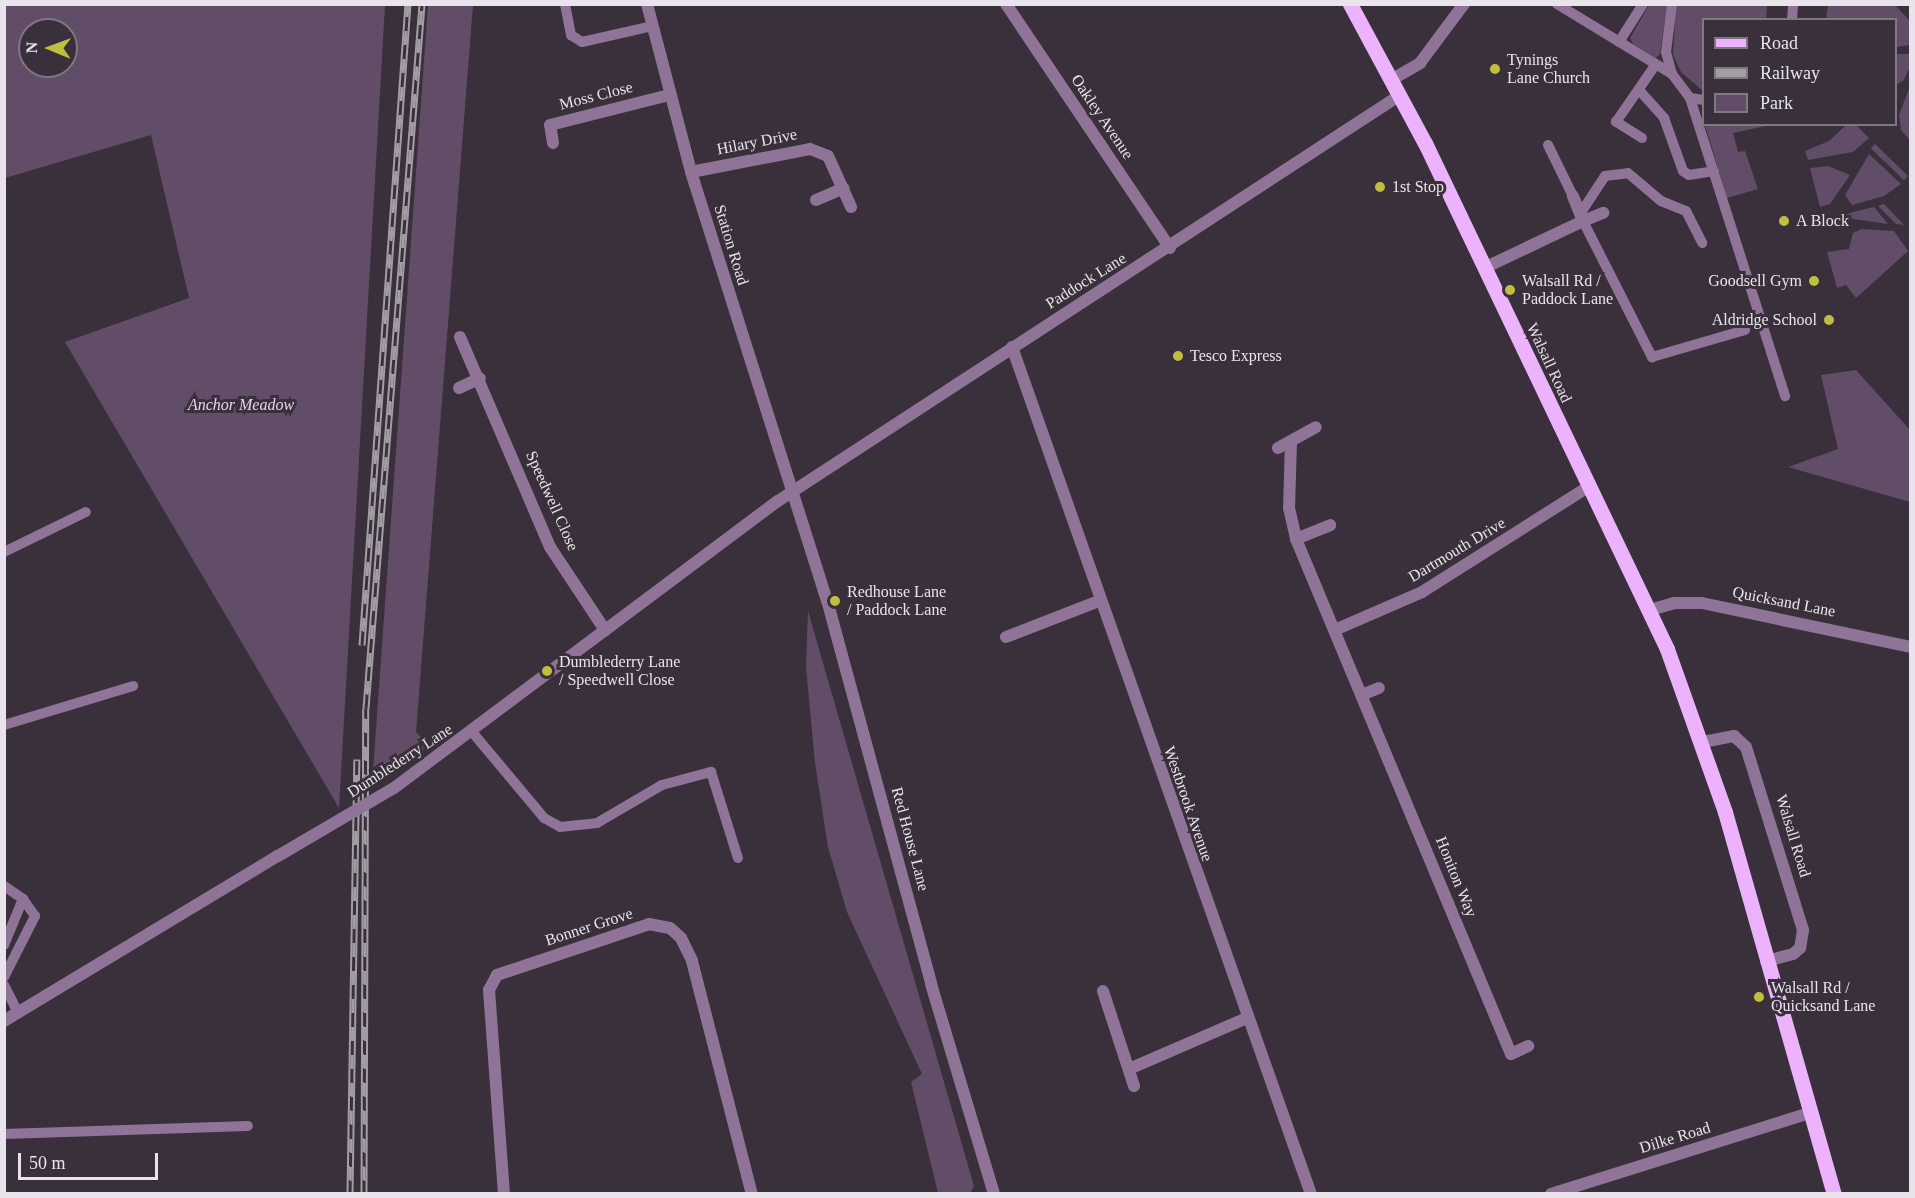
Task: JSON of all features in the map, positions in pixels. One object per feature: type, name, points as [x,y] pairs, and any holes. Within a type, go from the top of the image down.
[{"type":"main road","name":"Walsall Road","points":[[1350,4],[1400,95],[1588,487],[1650,610],[1703,742],[1834,1194]]},
{"type":"street","name":"Station Road","points":[[647,4],[691,172],[790,494]]},
{"type":"street","name":"Oakley Avenue","points":[[1006,4],[1170,248]]},
{"type":"street","points":[[1391,80],[1420,63],[1464,4]]},
{"type":"street","name":"Moss Close","points":[[553,143],[550,125],[669,95]]},
{"type":"street","name":"Paddock Lane","points":[[790,494],[1012,347],[1170,248],[1400,95]]},
{"type":"street","name":"Hilary Drive","points":[[691,172],[810,149],[828,156],[851,207]]},
{"type":"street","points":[[816,200],[844,189]]},
{"type":"street","points":[[1573,196],[1582,218]]},
{"type":"street","points":[[1484,268],[1582,218],[1604,213]]},
{"type":"street","name":"Speedwell Close","points":[[460,337],[480,378],[550,547],[605,630]]},
{"type":"street","name":"Westbrook Avenue","points":[[1012,347],[1099,601],[1311,1194]]},
{"type":"street","points":[[459,388],[480,378]]},
{"type":"street","points":[[1278,448],[1316,427]]},
{"type":"street","name":"Honiton Way","points":[[1291,442],[1289,508],[1296,539],[1337,629],[1511,1054],[1528,1046]]},
{"type":"street","name":"Dartmouth Drive","points":[[1337,629],[1422,592],[1588,487]]},
{"type":"street","name":"Dumblederry Lane","points":[[4,1021],[394,788],[473,733],[605,630],[790,494]]},
{"type":"street","name":"Red House Lane","points":[[790,494],[830,611],[931,984],[994,1194]]},
{"type":"street","points":[[1296,539],[1330,525]]},
{"type":"street","points":[[1006,637],[1099,601]]},
{"type":"street","name":"Quicksand Lane","points":[[1650,610],[1674,603],[1713,605],[1911,647]]},
{"type":"street","points":[[1364,694],[1379,688]]},
{"type":"street","name":"Walsall Road","points":[[1703,742],[1734,736],[1746,747],[1803,930],[1800,948],[1793,954],[1766,962]]},
{"type":"street","name":"Bonner Grove","points":[[504,1194],[489,990],[497,975],[649,924],[670,928],[681,938],[692,961],[752,1194]]},
{"type":"street","points":[[1103,992],[1134,1086]]},
{"type":"street","points":[[1129,1069],[1247,1018]]},
{"type":"street","name":"Dilke Road","points":[[1551,1194],[1809,1113]]},
{"type":"lane","points":[[564,4],[571,35],[582,42],[653,26]]},
{"type":"lane","points":[[1557,4],[1672,74],[1690,98],[1785,396]]},
{"type":"lane","points":[[1619,42],[1643,4]]},
{"type":"lane","points":[[1672,4],[1666,52],[1672,74]]},
{"type":"lane","points":[[1642,138],[1616,122],[1656,64]]},
{"type":"lane","points":[[1639,90],[1664,118],[1683,171],[1689,175],[1714,171]]},
{"type":"lane","points":[[1690,98],[1702,100]]},
{"type":"lane","points":[[1548,145],[1573,196]]},
{"type":"lane","points":[[1702,243],[1686,211],[1661,201],[1628,172],[1605,176],[1582,218],[1652,357],[1745,330]]},
{"type":"lane","points":[[4,552],[86,512]]},
{"type":"lane","points":[[4,725],[133,686]]},
{"type":"lane","points":[[473,733],[544,818],[560,826],[597,823],[662,785],[711,772],[738,858]]},
{"type":"lane","points":[[4,886],[23,899],[35,916],[4,977]]},
{"type":"lane","points":[[4,945],[23,899]]},
{"type":"lane","points":[[4,985],[18,1013]]},
{"type":"lane","points":[[4,1134],[248,1126]]},
{"type":"green space","name":"Anchor Meadow","points":[[5,4],[385,5],[339,808],[65,342],[189,298],[151,135],[5,178]]},
{"type":"green space","points":[[428,5],[473,5],[416,732],[429,746],[372,785]]},
{"type":"green space","points":[[1649,5],[1667,5],[1660,54],[1656,58],[1633,44],[1630,38]]},
{"type":"green space","points":[[1676,5],[1767,5],[1766,18],[1702,18],[1702,90],[1681,72],[1673,55]]},
{"type":"green space","points":[[1828,5],[1895,5],[1910,21],[1910,45],[1897,47],[1897,18],[1826,18]]},
{"type":"green space","points":[[1897,54],[1910,54],[1910,67],[1903,81],[1897,84]]},
{"type":"green space","points":[[1910,86],[1910,140],[1901,130],[1899,115]]},
{"type":"green space","points":[[1705,126],[1765,126],[1733,133],[1738,152],[1745,151],[1758,189],[1727,198]]},
{"type":"green space","points":[[1845,126],[1857,126],[1869,138],[1853,152],[1808,160],[1805,151],[1829,141]]},
{"type":"green space","points":[[1875,144],[1908,176],[1904,180],[1871,148]]},
{"type":"green space","points":[[1869,154],[1901,184],[1884,196],[1852,205],[1845,195]]},
{"type":"green space","points":[[1828,166],[1850,175],[1830,204],[1820,207],[1810,168]]},
{"type":"green space","points":[[1884,204],[1904,225],[1896,224],[1878,206]]},
{"type":"green space","points":[[1874,207],[1888,224],[1840,217],[1853,212]]},
{"type":"green space","points":[[1862,229],[1894,231],[1908,251],[1856,298],[1846,285],[1837,288],[1827,252],[1849,249],[1853,233]]},
{"type":"green space","points":[[1856,370],[1910,430],[1910,502],[1788,467],[1838,449],[1821,375]]},
{"type":"green space","points":[[808,611],[974,1186],[970,1193],[938,1193],[911,1082],[922,1074],[847,912],[828,847],[815,763],[806,667]]},
{"type":"railway","points":[[362,645],[408,4]]},
{"type":"railway","points":[[364,1194],[366,708],[422,4]]},
{"type":"railway","points":[[350,1194],[357,759]]},
{"type":"place","name":"Tynings Lane Church","points":[[1495,69]]},
{"type":"place","name":"1st Stop","points":[[1380,187]]},
{"type":"place","name":"A Block","points":[[1784,221]]},
{"type":"place","name":"Goodsell Gym","points":[[1814,281]]},
{"type":"place","name":"Walsall Rd / Paddock Lane","points":[[1510,290]]},
{"type":"place","name":"Aldridge School","points":[[1829,320]]},
{"type":"place","name":"Tesco Express","points":[[1178,356]]},
{"type":"place","name":"Redhouse Lane / Paddock Lane","points":[[835,601]]},
{"type":"place","name":"Dumblederry Lane / Speedwell Close","points":[[547,671]]},
{"type":"place","name":"Walsall Rd / Quicksand Lane","points":[[1759,997]]}]
